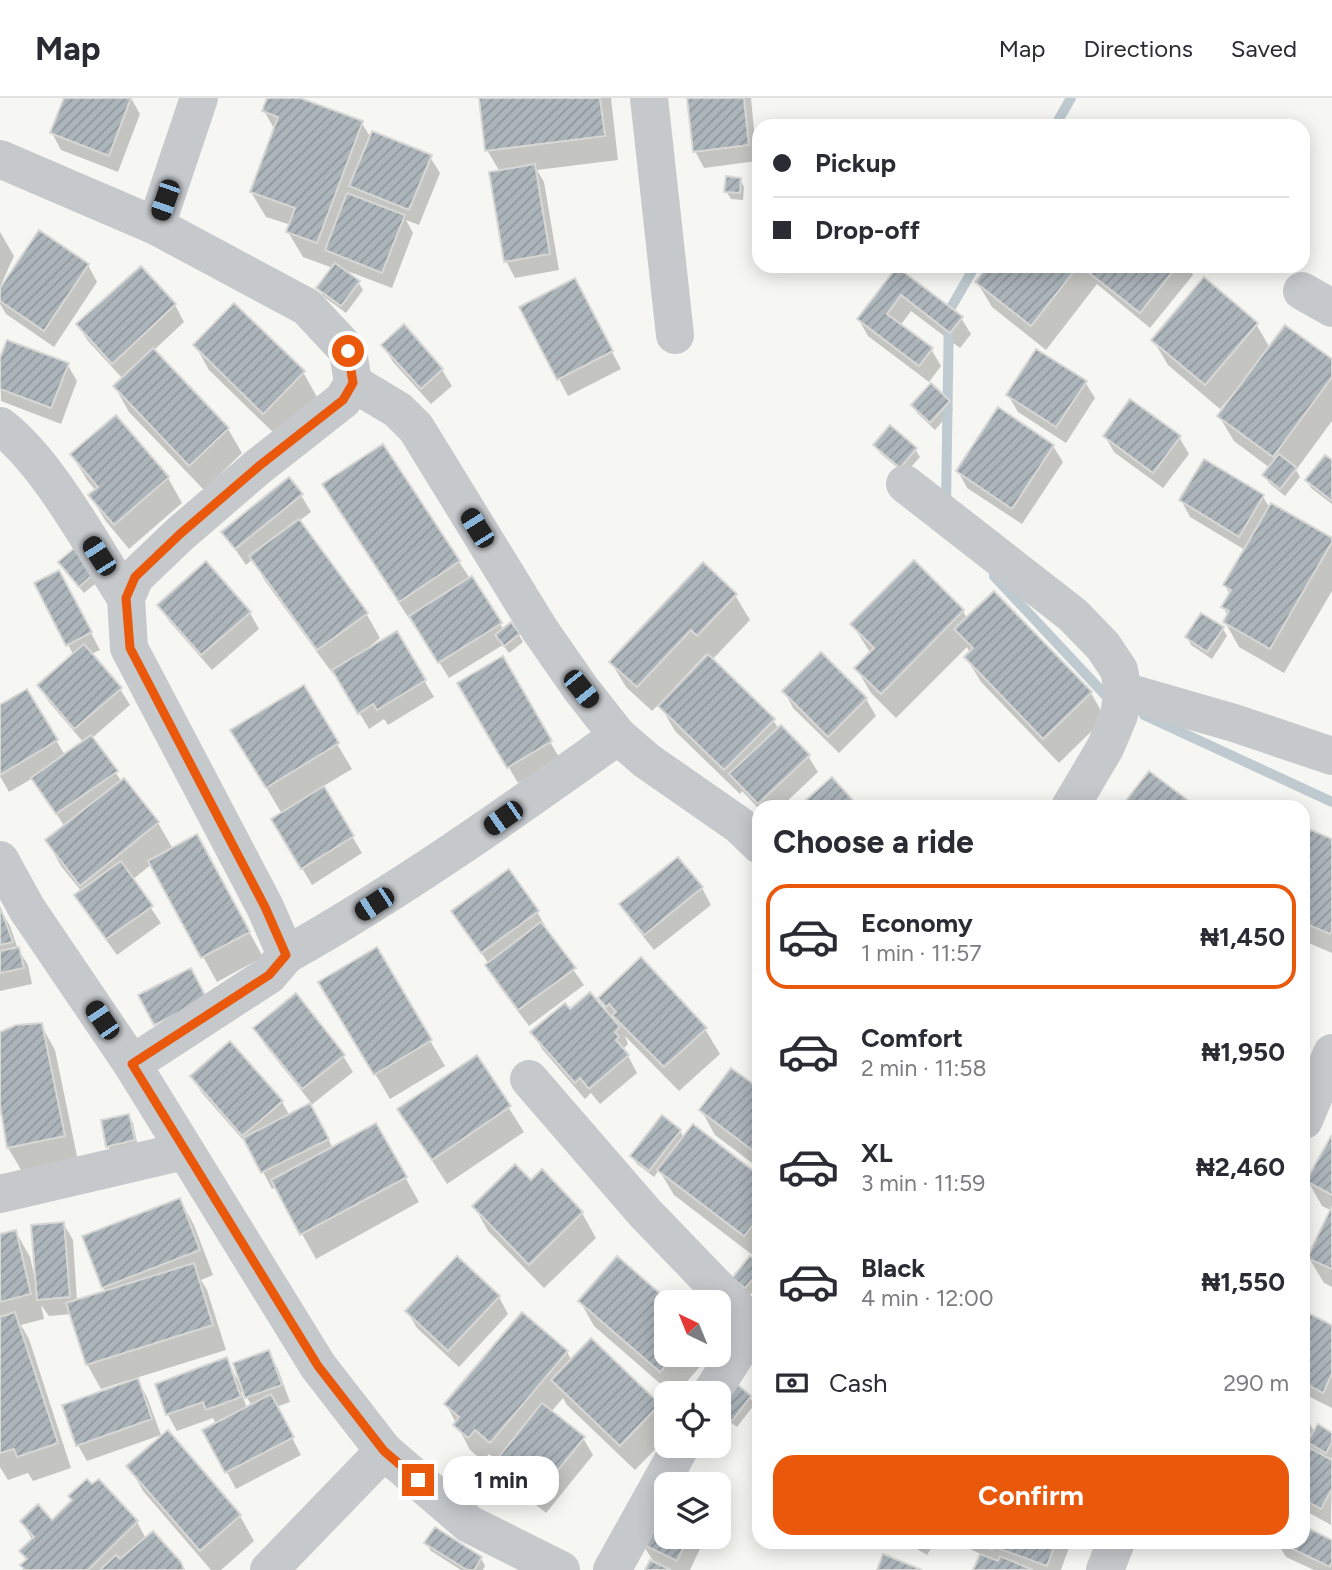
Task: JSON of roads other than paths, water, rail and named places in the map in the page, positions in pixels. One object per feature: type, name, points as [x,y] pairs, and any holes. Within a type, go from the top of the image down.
[{"type":"street","points":[[156,226],[199,98]]},
{"type":"street","points":[[649,98],[675,335]]},
{"type":"street","points":[[0,159],[156,226],[307,307],[348,351],[353,383],[343,400],[259,466],[180,534],[135,577],[126,598],[130,648],[259,895],[286,955]]},
{"type":"street","points":[[353,383],[398,410],[416,428],[540,630],[618,736],[647,761],[739,825],[752,837]]},
{"type":"street","points":[[0,426],[20,441],[59,494],[126,598]]},
{"type":"street","points":[[905,484],[1073,615],[1119,670],[1123,691],[1119,715],[1105,748],[1074,800]]},
{"type":"street","points":[[1123,691],[1234,723],[1332,756]]},
{"type":"street","points":[[132,1064],[269,975],[286,955],[352,918],[462,846],[618,736]]},
{"type":"street","points":[[0,860],[27,909],[132,1064],[318,1366],[384,1451],[469,1524],[561,1570]]},
{"type":"street","points":[[1310,1105],[1332,1053]]},
{"type":"street","points":[[529,1079],[645,1213],[752,1317]]},
{"type":"street","points":[[1310,1121],[1332,1127]]},
{"type":"street","points":[[0,1194],[184,1151]]},
{"type":"street","points":[[718,1381],[752,1330]]},
{"type":"street","points":[[269,1570],[384,1451]]},
{"type":"street","points":[[612,1570],[674,1458]]},
{"type":"street","points":[[1105,1570],[1113,1549]]},
{"type":"waterway","points":[[1059,119],[1071,98]]},
{"type":"waterway","points":[[946,505],[949,311],[971,273]]},
{"type":"waterway","points":[[994,576],[1109,699],[1114,701]]},
{"type":"waterway","points":[[1144,715],[1332,802]]}]
